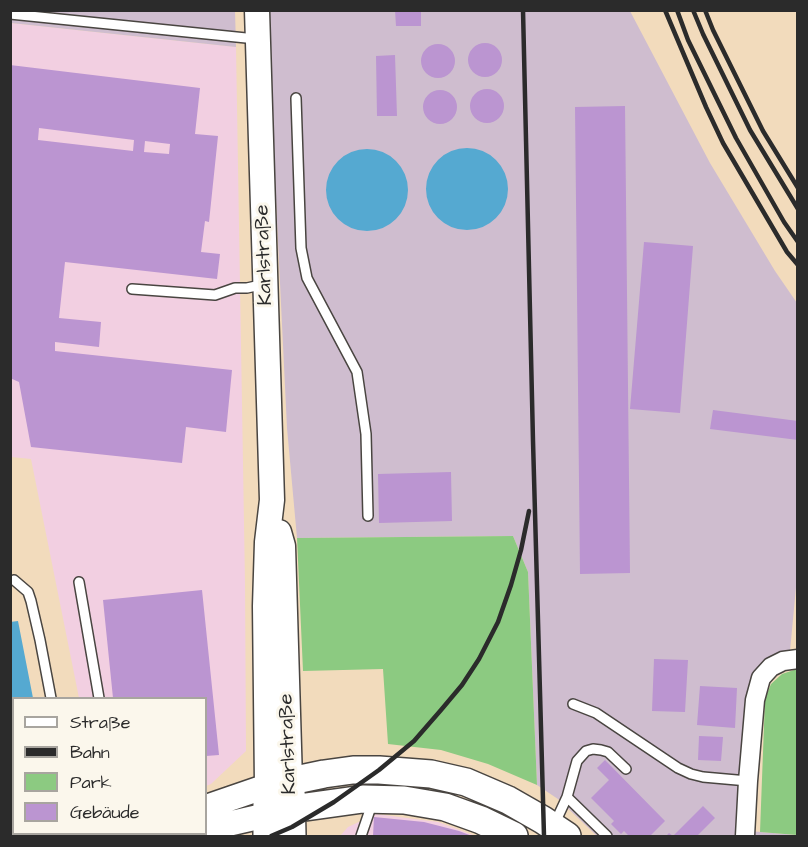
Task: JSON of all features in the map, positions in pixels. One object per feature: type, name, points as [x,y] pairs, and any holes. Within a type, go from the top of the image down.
[{"type":"main road","points":[[275,820],[279,784],[324,774],[353,770],[379,770],[431,774],[466,782],[508,800],[560,832]]},
{"type":"main road","points":[[275,820],[334,802],[374,799],[404,800],[445,807],[481,820],[514,837]]},
{"type":"main road","points":[[275,820],[292,837]]},
{"type":"street","name":"Karlstraße","points":[[257,10],[272,500],[267,542],[265,606],[279,784]]},
{"type":"street","points":[[745,837],[756,700],[761,678],[771,667],[783,661],[798,659]]},
{"type":"street","points":[[207,807],[279,784]]},
{"type":"street","points":[[207,829],[275,820]]},
{"type":"lane","points":[[10,14],[258,39]]},
{"type":"lane","points":[[296,98],[301,248],[307,278],[357,372],[366,434],[368,516]]},
{"type":"lane","points":[[132,289],[215,295],[235,288],[265,284]]},
{"type":"lane","points":[[14,580],[28,592],[31,601],[51,697]]},
{"type":"lane","points":[[79,582],[99,697]]},
{"type":"lane","points":[[573,704],[596,713],[678,768],[691,774],[748,781]]},
{"type":"lane","points":[[560,832],[577,761],[586,751],[593,749],[608,752],[626,769]]},
{"type":"lane","points":[[567,797],[607,837]]},
{"type":"lane","points":[[361,837],[374,799]]},
{"type":"shaded area","points":[[11,11],[235,11],[236,47],[11,23]]},
{"type":"shaded area","points":[[268,11],[630,11],[710,163],[797,303],[798,566],[790,651],[758,669],[749,683],[737,830],[797,836],[597,836],[558,799],[537,785],[528,572],[513,536],[297,538],[287,428]]},
{"type":"shaded area","points":[[10,23],[236,47],[246,751],[211,784],[207,786],[207,697],[79,697],[31,459],[11,457]]},
{"type":"shaded area","points":[[376,814],[438,822],[476,836],[340,836],[348,827]]},
{"type":"green space","points":[[513,536],[528,572],[537,785],[488,764],[441,750],[388,744],[383,669],[303,671],[297,538]]},
{"type":"green space","points":[[797,669],[797,835],[760,832],[765,699],[771,684],[782,674]]},
{"type":"water","points":[[467,148],[483,151],[496,160],[505,173],[508,189],[505,205],[496,218],[483,227],[467,230],[451,227],[438,218],[429,205],[426,189],[429,173],[438,160],[451,151]]},
{"type":"water","points":[[367,149],[383,152],[396,161],[405,174],[408,190],[405,206],[396,219],[383,228],[367,231],[351,228],[338,219],[329,206],[326,190],[329,174],[338,161],[351,152]]},
{"type":"water","points":[[18,621],[33,697],[12,697],[11,799],[10,622]]},
{"type":"building","points":[[395,10],[421,10],[421,26],[396,26]]},
{"type":"building","points":[[485,43],[497,48],[502,60],[497,72],[485,77],[473,72],[468,60],[473,48]]},
{"type":"building","points":[[438,44],[450,49],[455,61],[450,73],[438,78],[426,73],[421,61],[426,49]]},
{"type":"building","points":[[395,55],[397,116],[377,116],[376,56]]},
{"type":"building","points":[[10,65],[200,88],[195,134],[218,136],[209,222],[205,221],[201,252],[220,254],[217,279],[65,262],[59,318],[101,322],[99,347],[55,342],[55,351],[232,370],[226,432],[186,427],[182,463],[31,447],[19,382],[10,378]],"holes":[[[39,128],[134,140],[133,151],[38,140]],[[145,141],[170,144],[169,154],[144,152]]]},
{"type":"building","points":[[487,89],[499,94],[504,106],[499,118],[487,123],[475,118],[470,106],[475,94]]},
{"type":"building","points":[[440,90],[452,95],[457,107],[452,119],[440,124],[428,119],[423,107],[428,95]]},
{"type":"building","points":[[625,106],[630,573],[580,574],[575,107]]},
{"type":"building","points":[[644,242],[693,246],[680,413],[630,409]]},
{"type":"building","points":[[713,410],[798,421],[798,440],[710,429]]},
{"type":"building","points":[[451,472],[452,521],[379,523],[378,474]]},
{"type":"building","points":[[202,590],[219,755],[207,756],[207,697],[113,697],[103,600]]},
{"type":"building","points":[[654,659],[688,660],[685,712],[652,711]]},
{"type":"building","points":[[700,686],[737,688],[735,728],[697,725]]},
{"type":"building","points":[[699,736],[723,737],[721,761],[698,760]]},
{"type":"building","points":[[605,760],[665,821],[650,836],[629,836],[624,831],[621,834],[611,824],[614,821],[591,798],[609,780],[597,768]]},
{"type":"building","points":[[703,806],[715,818],[697,836],[673,836]]},
{"type":"building","points":[[374,817],[424,822],[472,836],[373,836]]},
{"type":"railway","points":[[523,10],[544,836]]},
{"type":"railway","points":[[665,10],[723,143],[787,252],[798,265]]},
{"type":"railway","points":[[677,10],[688,40],[736,138],[798,242]]},
{"type":"railway","points":[[693,10],[750,130],[798,209]]},
{"type":"railway","points":[[705,10],[763,131],[798,188]]},
{"type":"railway","points":[[271,836],[292,827],[334,802],[379,770],[414,741],[462,685],[479,659],[498,622],[521,550],[529,511]]}]
